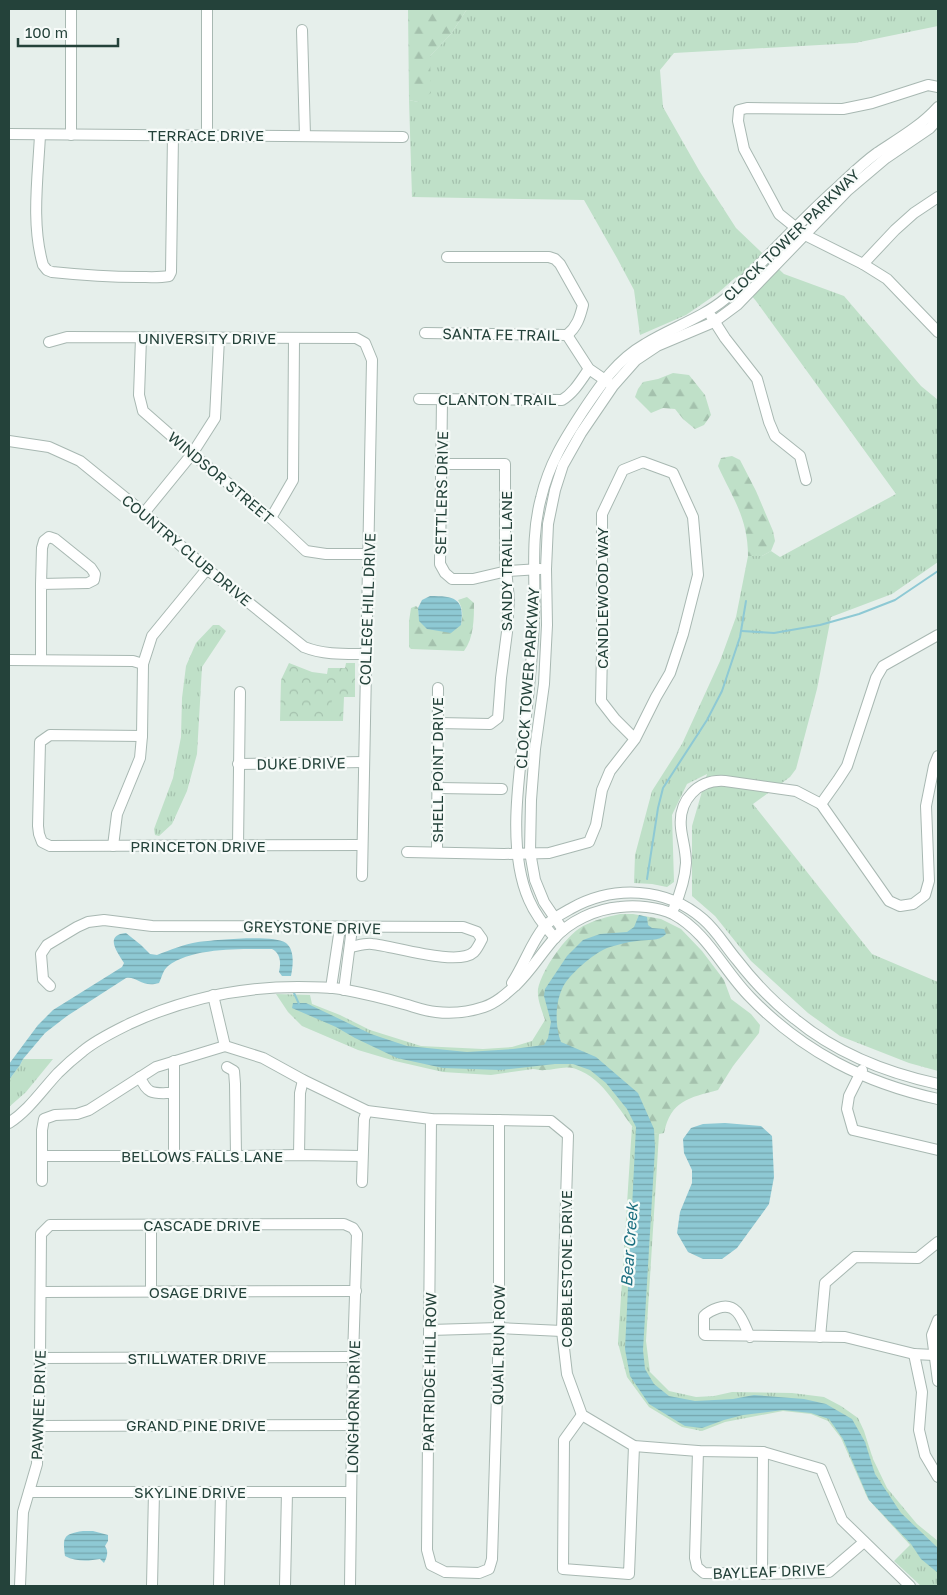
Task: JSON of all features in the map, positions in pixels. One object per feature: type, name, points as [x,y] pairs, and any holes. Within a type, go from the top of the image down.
[{"type":"street","points":[[71,9],[71,135]]},
{"type":"street","points":[[207,9],[207,135]]},
{"type":"street","points":[[302,30],[305,136]]},
{"type":"street","points":[[936,325],[887,280],[863,264],[804,235],[779,214],[744,149],[738,121],[739,110],[747,108],[843,109],[872,103],[928,85],[938,88]]},
{"type":"street","name":"CLOCK TOWER PARKWAY","points":[[555,938],[529,901],[523,883],[516,830],[533,638],[533,545],[536,516],[552,463],[564,439],[604,379],[629,353],[708,311],[726,298],[837,187],[875,155],[918,125],[938,107]]},
{"type":"street","name":"CLOCK TOWER PARKWAY","points":[[563,930],[544,902],[535,880],[530,852],[531,800],[535,749],[544,684],[547,635],[546,568],[548,524],[563,466],[581,433],[613,386],[636,360],[656,346],[714,322],[737,305],[847,190],[886,158],[930,128],[938,119]]},
{"type":"street","name":"TERRACE DRIVE","points":[[9,134],[403,137]]},
{"type":"street","points":[[40,135],[37,212],[43,265],[47,270],[96,276],[162,277],[169,276],[171,272],[174,135]]},
{"type":"street","points":[[863,264],[895,230],[938,197]]},
{"type":"street","points":[[447,257],[549,257],[555,259],[560,264],[583,305],[579,321],[573,330],[567,334]]},
{"type":"street","points":[[708,311],[714,322],[757,379],[769,422],[775,436],[800,456],[806,480]]},
{"type":"street","name":"SANTA FE TRAIL","points":[[425,333],[567,334],[589,369],[613,386]]},
{"type":"street","name":"UNIVERSITY DRIVE","points":[[49,342],[67,337],[356,338],[365,343]]},
{"type":"street","name":"WINDSOR STREET","points":[[141,338],[139,395],[143,411],[192,454],[272,518],[306,551],[326,554],[369,554]]},
{"type":"street","points":[[144,513],[192,454],[215,418],[220,338]]},
{"type":"street","points":[[272,518],[293,480],[294,338]]},
{"type":"street","name":"COLLEGE HILL DRIVE","points":[[362,876],[372,360],[365,343]]},
{"type":"street","name":"CLANTON TRAIL","points":[[419,399],[562,400],[569,396],[589,369]]},
{"type":"street","name":"SETTLERS DRIVE","points":[[442,399],[440,564],[445,573],[452,578],[473,579],[507,571],[546,568]]},
{"type":"street","name":"COUNTRY CLUB DRIVE","points":[[9,441],[49,447],[80,461],[304,647],[328,653],[366,654]]},
{"type":"street","name":"CANDLEWOOD WAY","points":[[643,462],[673,474],[693,517],[698,575],[683,634],[670,674],[635,739],[615,719],[601,701],[602,514],[623,470],[643,462]]},
{"type":"street","name":"SANDY TRAIL LANE","points":[[438,723],[490,724],[498,718],[509,599],[505,559],[505,464],[442,464]]},
{"type":"street","points":[[41,584],[88,583],[94,580],[95,574],[91,568],[56,539],[49,538],[44,541],[42,548],[41,584],[41,660]]},
{"type":"street","points":[[113,846],[117,814],[140,758],[143,664],[152,636],[208,569]]},
{"type":"street","points":[[821,804],[847,766],[876,678],[883,666],[938,636]]},
{"type":"street","points":[[9,660],[132,660],[143,664]]},
{"type":"street","name":"SHELL POINT DRIVE","points":[[437,852],[438,688]]},
{"type":"street","points":[[238,846],[240,692]]},
{"type":"street","name":"PRINCETON DRIVE","points":[[142,736],[50,735],[40,742],[39,834],[42,842],[50,846],[362,845]]},
{"type":"street","points":[[408,852],[549,853],[589,842],[596,825],[602,790],[610,771],[635,739]]},
{"type":"street","points":[[672,914],[681,889],[686,862],[681,827],[683,808],[689,796],[699,787],[712,781],[725,781],[796,791],[821,804],[889,900],[900,906],[913,904],[925,895],[929,881],[926,806],[934,766],[938,756]]},
{"type":"street","name":"DUKE DRIVE","points":[[238,764],[364,762]]},
{"type":"street","points":[[438,788],[502,789]]},
{"type":"street","points":[[504,996],[545,926],[555,918],[578,904],[604,894],[647,893],[677,902],[702,918],[719,934],[736,959],[760,988],[795,1020],[829,1043],[866,1062],[910,1078],[938,1084]]},
{"type":"street","points":[[9,1123],[20,1115],[59,1072],[85,1049],[143,1018],[184,1003],[213,995],[276,987],[331,988],[386,999],[435,1012],[463,1012],[487,1006],[504,996],[528,974],[563,930],[584,917],[608,908],[627,906],[645,907],[672,914],[693,929],[708,943],[750,997],[786,1031],[821,1055],[860,1075],[906,1092],[938,1099]]},
{"type":"street","name":"GREYSTONE DRIVE","points":[[50,986],[44,979],[42,954],[47,945],[88,922],[104,920],[152,926],[463,928],[477,932],[482,939],[474,953],[450,958],[372,944],[350,947]]},
{"type":"street","points":[[331,988],[340,928]]},
{"type":"street","points":[[344,990],[352,928]]},
{"type":"street","points":[[42,1181],[42,1130],[44,1119],[55,1114],[77,1114],[89,1110],[156,1068],[225,1046],[213,995]]},
{"type":"street","points":[[786,1031],[795,1020]]},
{"type":"street","name":"COBBLESTONE DRIVE","points":[[225,1046],[263,1058],[367,1111],[431,1119],[551,1120],[568,1135],[562,1331],[567,1374],[582,1415]]},
{"type":"street","points":[[174,1061],[174,1156]]},
{"type":"street","points":[[866,1062],[849,1096],[847,1109],[853,1130],[938,1150]]},
{"type":"street","points":[[227,1067],[234,1071],[236,1156]]},
{"type":"street","points":[[140,1077],[145,1088],[154,1093],[173,1093]]},
{"type":"street","points":[[299,1155],[300,1093],[303,1080]]},
{"type":"street","points":[[362,1182],[364,1119],[367,1111]]},
{"type":"street","name":"PARTRIDGE HILL ROW","points":[[431,1119],[427,1550],[431,1565],[444,1572],[479,1573],[489,1569]]},
{"type":"street","name":"QUAIL RUN ROW","points":[[489,1569],[492,1559],[499,1328],[499,1120]]},
{"type":"street","name":"BELLOWS FALLS LANE","points":[[42,1156],[362,1156]]},
{"type":"street","points":[[151,1224],[151,1292]]},
{"type":"street","name":"CASCADE DRIVE","points":[[50,1225],[344,1224],[353,1228]]},
{"type":"street","name":"PAWNEE DRIVE","points":[[20,1586],[23,1512],[37,1464],[41,1234],[50,1225]]},
{"type":"street","name":"LONGHORN DRIVE","points":[[350,1586],[353,1357],[357,1234],[353,1228]]},
{"type":"street","points":[[820,1337],[825,1283],[855,1257],[918,1258],[938,1242]]},
{"type":"street","name":"OSAGE DRIVE","points":[[41,1292],[356,1291]]},
{"type":"street","points":[[750,1337],[740,1317],[730,1307],[714,1310],[704,1316],[704,1334],[706,1335],[750,1337],[845,1337],[914,1354],[934,1355]]},
{"type":"street","points":[[938,1320],[932,1335],[938,1381]]},
{"type":"street","points":[[430,1330],[499,1328],[562,1331]]},
{"type":"street","points":[[934,1355],[938,1344]]},
{"type":"street","points":[[914,1354],[922,1392],[919,1430],[925,1455],[938,1477]]},
{"type":"street","name":"STILLWATER DRIVE","points":[[40,1358],[353,1357]]},
{"type":"street","points":[[634,1446],[629,1574],[563,1569],[564,1440],[582,1415],[634,1446],[698,1451],[763,1452],[821,1469],[842,1520],[910,1586]]},
{"type":"street","name":"GRAND PINE DRIVE","points":[[39,1426],[352,1424]]},
{"type":"street","name":"BAYLEAF DRIVE","points":[[698,1451],[694,1558],[697,1567],[704,1573],[829,1572],[864,1542]]},
{"type":"street","points":[[762,1574],[763,1452]]},
{"type":"street","name":"SKYLINE DRIVE","points":[[30,1492],[351,1492]]},
{"type":"street","points":[[152,1586],[154,1492]]},
{"type":"street","points":[[219,1586],[221,1492]]},
{"type":"street","points":[[286,1586],[287,1492]]},
{"type":"green space","points":[[408,9],[467,9],[451,34],[430,56],[431,93],[418,102],[409,100]]},
{"type":"green space","points":[[467,9],[938,9],[938,26],[855,43],[674,53],[660,70],[663,107],[700,172],[736,228],[784,274],[844,296],[921,386],[938,400],[938,562],[892,594],[831,617],[817,689],[796,769],[790,777],[753,804],[872,954],[938,982],[938,1071],[909,1063],[840,1036],[808,1013],[751,961],[715,916],[692,896],[692,826],[707,774],[687,784],[672,815],[674,882],[667,887],[634,883],[635,855],[652,791],[682,744],[720,661],[736,617],[748,556],[762,556],[771,551],[780,557],[896,494],[756,301],[736,277],[718,293],[686,315],[640,335],[634,290],[584,200],[412,197],[409,100],[418,102],[430,73],[430,56],[451,34]]},
{"type":"green space","points":[[673,373],[689,375],[705,395],[711,415],[704,425],[695,429],[675,409],[663,408],[651,413],[635,397],[643,382]]},
{"type":"green space","points":[[732,456],[740,460],[773,531],[775,541],[771,551],[762,556],[748,556],[742,520],[718,466],[721,458]]},
{"type":"green space","points":[[467,597],[474,603],[474,615],[472,634],[464,651],[411,649],[409,647],[411,608],[416,606],[418,608],[419,619],[461,625],[462,612],[458,600]]},
{"type":"green space","points":[[213,625],[219,625],[226,631],[202,667],[197,754],[187,791],[172,824],[159,836],[155,835],[154,829],[173,778],[181,737],[182,698],[186,666],[196,643]]},
{"type":"green space","points":[[289,663],[312,672],[327,674],[328,668],[345,668],[346,663],[355,663],[355,697],[344,697],[343,721],[280,721],[281,680]]},
{"type":"green space","points":[[332,698],[341,699],[341,712],[331,712]]},
{"type":"green space","points":[[620,914],[633,914],[661,919],[681,929],[702,951],[724,980],[731,999],[751,1014],[760,1025],[759,1033],[733,1066],[718,1090],[698,1095],[683,1102],[671,1113],[664,1133],[659,1134],[638,1133],[611,1097],[595,1080],[586,1074],[568,1067],[543,1070],[533,1069],[532,1041],[545,1020],[539,1001],[538,989],[549,963],[569,937],[583,926]]},
{"type":"green space","points":[[276,994],[310,995],[312,1004],[370,1030],[421,1046],[483,1049],[512,1047],[532,1041],[533,1069],[491,1075],[443,1072],[395,1061],[358,1050],[302,1026],[288,1012]]},
{"type":"green space","points":[[23,1059],[53,1059],[26,1092],[9,1107],[9,1080]]},
{"type":"green space","points":[[632,1126],[638,1133],[659,1134],[646,1341],[650,1372],[669,1391],[696,1397],[732,1392],[792,1393],[824,1397],[858,1418],[873,1459],[887,1488],[917,1524],[938,1541],[938,1586],[921,1586],[894,1561],[910,1545],[868,1499],[841,1438],[828,1421],[811,1414],[783,1411],[725,1422],[702,1431],[682,1427],[649,1407],[627,1377],[618,1343]]},
{"type":"water","points":[[430,596],[451,598],[459,604],[462,616],[461,625],[451,633],[427,629],[419,621],[418,608],[422,600]]},
{"type":"water","points":[[639,915],[647,917],[648,925],[652,928],[664,929],[666,934],[656,939],[630,942],[607,948],[588,960],[569,978],[562,989],[558,1002],[557,1016],[561,1042],[596,1057],[638,1093],[654,1129],[655,1148],[643,1350],[645,1369],[654,1384],[669,1396],[695,1401],[733,1399],[754,1395],[804,1399],[826,1404],[852,1419],[865,1442],[875,1474],[901,1513],[938,1548],[938,1573],[921,1559],[911,1544],[869,1500],[843,1439],[829,1419],[811,1413],[783,1410],[743,1415],[702,1428],[685,1426],[649,1404],[630,1376],[625,1349],[636,1127],[627,1109],[606,1083],[590,1070],[573,1064],[500,1070],[443,1068],[397,1058],[336,1027],[292,1008],[293,1003],[306,1003],[371,1034],[407,1046],[467,1052],[544,1045],[548,1038],[551,1022],[544,996],[545,989],[567,956],[583,940],[600,934],[627,932],[634,927]]},
{"type":"water","points":[[126,933],[150,954],[157,955],[198,942],[243,938],[279,940],[286,943],[291,950],[293,963],[291,976],[282,976],[279,972],[280,959],[272,949],[247,949],[218,950],[190,955],[168,966],[159,983],[148,984],[126,978],[67,1016],[45,1033],[23,1059],[9,1080],[9,1064],[38,1025],[53,1010],[122,967],[124,963],[114,945],[114,940],[119,934]]},
{"type":"water","points":[[725,1123],[761,1126],[772,1136],[774,1177],[769,1204],[737,1248],[722,1259],[703,1259],[688,1252],[677,1233],[680,1212],[692,1183],[692,1170],[684,1153],[683,1139],[691,1128],[703,1124]]},
{"type":"water","points":[[83,1531],[93,1531],[108,1535],[108,1541],[105,1546],[107,1554],[104,1563],[100,1559],[82,1560],[65,1556],[65,1538],[68,1535]]},
{"type":"waterway","points":[[742,631],[774,633],[820,625],[859,614],[895,600],[938,571]]},
{"type":"waterway","points":[[647,879],[663,788],[707,720],[722,691],[740,637],[746,601]]},
{"type":"waterway","name":"Bear Creek","points":[[294,993],[299,1004]]}]
